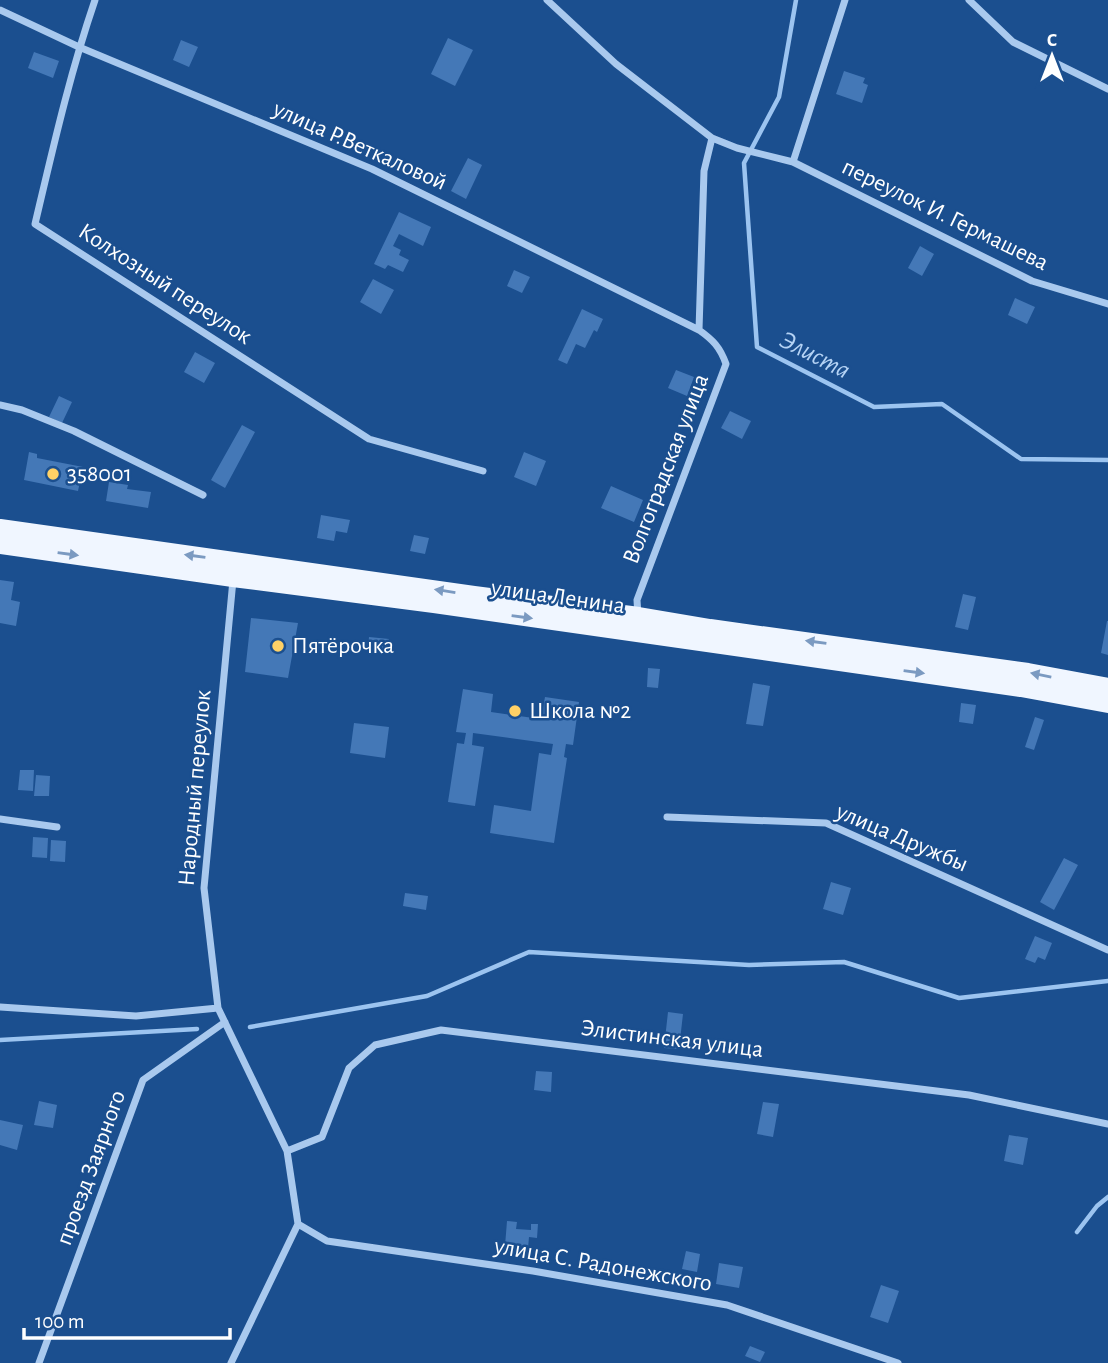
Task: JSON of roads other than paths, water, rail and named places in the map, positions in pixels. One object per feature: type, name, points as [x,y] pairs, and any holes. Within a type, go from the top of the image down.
[{"type":"main road","name":"улица Ленина","points":[[0,528],[234,570]]},
{"type":"main road","name":"улица Ленина","points":[[0,545],[474,595],[1108,704]]},
{"type":"main road","name":"улица Ленина","points":[[637,624],[724,630],[1028,672],[1108,687]]},
{"type":"street","name":"Колхозный переулок","points":[[95,0],[60,116],[35,224],[369,439],[483,471]]},
{"type":"street","name":"переулок И. Гермашева","points":[[547,0],[616,64],[712,138],[737,148],[793,162],[1032,281],[1108,304]]},
{"type":"street","points":[[793,162],[845,0]]},
{"type":"street","points":[[969,0],[1013,42],[1108,89]]},
{"type":"street","name":"улица Р.Веткаловой","points":[[0,10],[79,47],[372,169],[699,330]]},
{"type":"street","points":[[699,330],[704,171],[712,138]]},
{"type":"street","name":"Волгоградская улица","points":[[637,624],[637,600],[726,364],[722,351],[699,330]]},
{"type":"street","points":[[0,405],[22,410],[74,431],[203,495]]},
{"type":"street","name":"Народный переулок","points":[[234,570],[204,888],[218,1008],[287,1151],[298,1224]]},
{"type":"street","name":"улица Дружбы","points":[[667,817],[826,823],[1108,950]]},
{"type":"street","points":[[0,818],[57,827]]},
{"type":"street","points":[[0,1007],[136,1016],[218,1008]]},
{"type":"street","name":"проезд Заярного","points":[[39,1363],[144,1080],[225,1022]]},
{"type":"street","name":"Элистинская улица","points":[[287,1151],[322,1137],[349,1068],[374,1045],[441,1030],[969,1095],[1108,1124]]},
{"type":"street","points":[[231,1363],[298,1224]]},
{"type":"street","name":"улица С. Радонежского","points":[[298,1224],[327,1241],[533,1271],[727,1305],[898,1363]]},
{"type":"waterway","name":"Элиста","points":[[796,0],[779,97],[744,163],[757,347],[874,407],[942,404],[1021,459],[1108,460]]},
{"type":"waterway","points":[[250,1027],[427,996],[529,952],[749,965],[844,962],[959,998],[1108,981]]},
{"type":"waterway","points":[[0,1040],[197,1029]]},
{"type":"waterway","points":[[1077,1232],[1097,1206],[1108,1197]]},
{"type":"place","name":"358001","points":[[53,474]]},
{"type":"place","name":"Пятёрочка","points":[[278,646]]},
{"type":"place","name":"Школа №2","points":[[515,711]]}]
